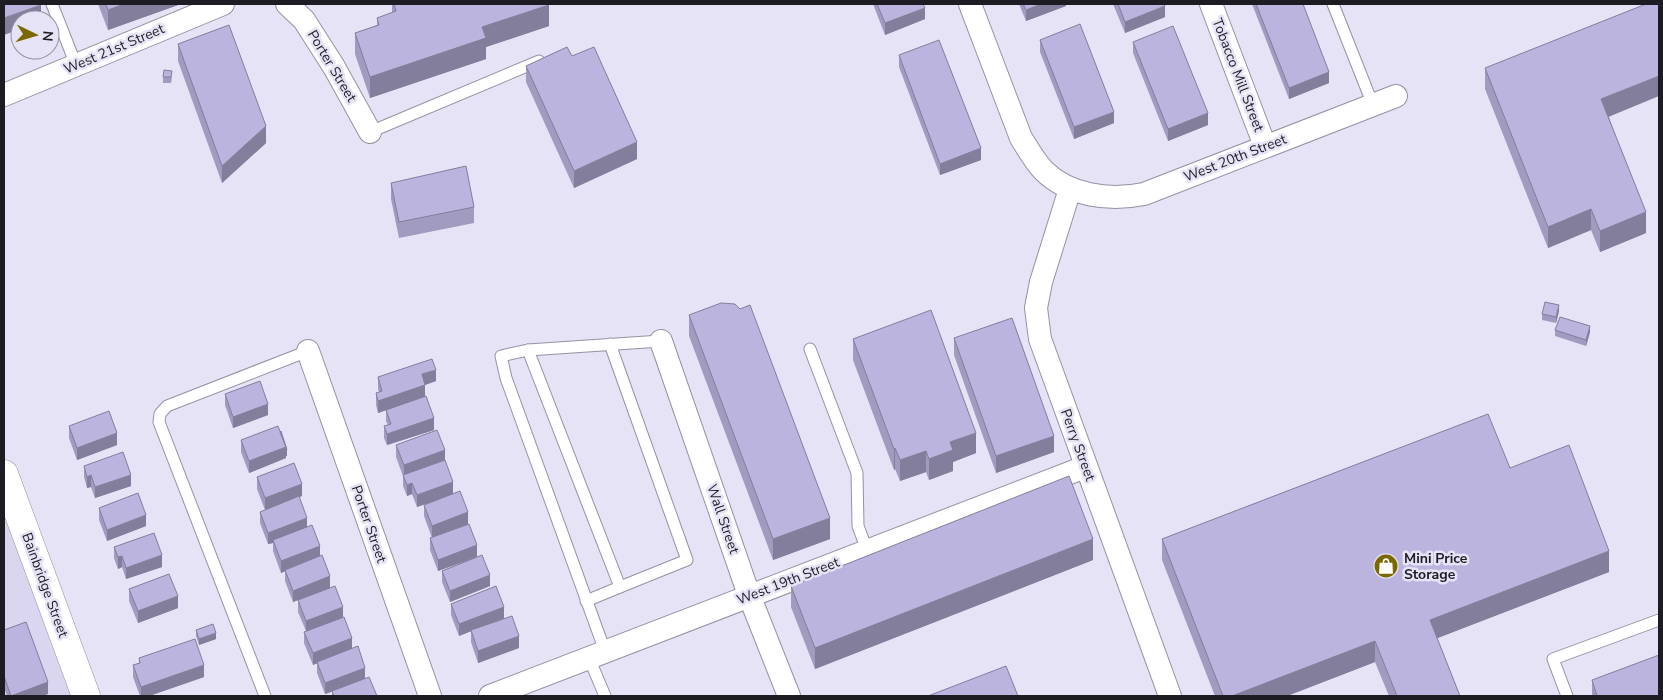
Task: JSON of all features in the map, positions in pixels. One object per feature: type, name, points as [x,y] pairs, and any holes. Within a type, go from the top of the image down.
[{"type":"street","name":"West 21st Street","points":[[4,95],[223,4]]},
{"type":"street","name":"Porter Street","points":[[287,4],[304,20],[334,67],[370,132]]},
{"type":"street","points":[[970,4],[1021,138],[1043,170],[1070,189]]},
{"type":"street","name":"Tobacco Mill Street","points":[[1211,4],[1265,146]]},
{"type":"street","name":"West 20th Street","points":[[1070,189],[1101,196],[1129,197],[1144,194],[1396,96]]},
{"type":"street","name":"Perry Street","points":[[1070,189],[1041,282],[1036,308],[1040,339],[1170,696]]},
{"type":"street","name":"Wall Street","points":[[661,341],[749,595],[789,696]]},
{"type":"street","name":"Porter Street","points":[[308,351],[430,696]]},
{"type":"street","name":"West 19th Street","points":[[490,696],[1086,467]]},
{"type":"street","name":"Bainbridge Street","points":[[4,476],[86,696]]},
{"type":"lane","points":[[52,4],[76,65]]},
{"type":"lane","points":[[1333,4],[1373,105]]},
{"type":"lane","points":[[370,132],[551,56]]},
{"type":"lane","points":[[604,696],[586,601],[506,378],[501,356],[528,350],[661,341]]},
{"type":"lane","points":[[586,601],[687,560],[610,344]]},
{"type":"lane","points":[[810,349],[857,473],[858,526],[867,550]]},
{"type":"lane","points":[[528,350],[620,587]]},
{"type":"lane","points":[[265,696],[159,422],[160,414],[167,406],[308,351]]},
{"type":"lane","points":[[1567,696],[1553,659],[1659,620]]},
{"type":"shaded area","points":[[4,482],[82,696],[4,696]]},
{"type":"building","points":[[4,4],[41,4],[27,10],[10,10],[10,16],[4,18]]},
{"type":"building","points":[[106,4],[124,4],[108,10]]},
{"type":"building","points":[[394,4],[549,5],[482,27],[486,38],[370,77],[355,33],[379,25],[377,18],[396,11]]},
{"type":"building","points":[[877,4],[923,4],[925,8],[885,23]]},
{"type":"building","points":[[1023,4],[1041,4],[1026,10]]},
{"type":"building","points":[[1118,4],[1164,4],[1165,6],[1125,22]]},
{"type":"building","points":[[1256,4],[1303,4],[1329,72],[1289,88]]},
{"type":"building","points":[[1646,4],[1659,4],[1659,76],[1601,99],[1646,212],[1600,231],[1591,209],[1548,227],[1485,68]]},
{"type":"building","points":[[1080,24],[1114,112],[1074,127],[1040,40]]},
{"type":"building","points":[[229,25],[266,126],[222,166],[178,44]]},
{"type":"building","points":[[1173,26],[1208,113],[1168,129],[1133,42]]},
{"type":"building","points":[[939,40],[981,148],[940,164],[899,55]]},
{"type":"building","points":[[567,47],[572,56],[594,47],[637,142],[574,171],[526,66]]},
{"type":"building","points":[[164,70],[172,71],[171,77],[163,77]]},
{"type":"building","points":[[466,166],[474,207],[399,222],[391,183]]},
{"type":"building","points":[[1545,302],[1559,305],[1556,317],[1542,314]]},
{"type":"building","points":[[721,303],[735,304],[740,309],[750,305],[830,518],[773,539],[689,315]]},
{"type":"building","points":[[931,310],[976,433],[950,442],[953,450],[929,459],[926,451],[900,460],[894,449],[853,339]]},
{"type":"building","points":[[1560,317],[1590,326],[1586,340],[1555,330]]},
{"type":"building","points":[[1012,318],[1054,436],[996,456],[954,338]]},
{"type":"building","points":[[432,359],[436,370],[422,374],[425,385],[378,401],[376,393],[382,391],[378,377]]},
{"type":"building","points":[[260,381],[268,404],[233,417],[225,394]]},
{"type":"building","points":[[426,396],[434,418],[387,434],[384,426],[391,424],[386,410]]},
{"type":"building","points":[[109,411],[117,433],[77,448],[69,426]]},
{"type":"building","name":"Mini Price Storage","points":[[1488,414],[1510,468],[1569,445],[1609,551],[1430,620],[1460,696],[1397,696],[1375,641],[1232,696],[1223,696],[1162,539]]},
{"type":"building","points":[[278,426],[286,447],[249,461],[241,440]]},
{"type":"building","points":[[437,430],[445,450],[404,465],[396,445]]},
{"type":"building","points":[[123,452],[131,475],[95,487],[91,475],[87,477],[84,466]]},
{"type":"building","points":[[445,460],[453,482],[417,495],[412,483],[407,485],[403,475]]},
{"type":"building","points":[[294,463],[302,484],[265,498],[257,477]]},
{"type":"building","points":[[1069,476],[1093,539],[815,648],[791,586]]},
{"type":"building","points":[[460,491],[468,512],[432,526],[424,505]]},
{"type":"building","points":[[138,493],[146,515],[107,530],[99,508]]},
{"type":"building","points":[[299,496],[307,518],[268,533],[260,512]]},
{"type":"building","points":[[469,524],[477,545],[438,560],[430,538]]},
{"type":"building","points":[[312,525],[320,546],[281,561],[273,540]]},
{"type":"building","points":[[154,533],[162,555],[126,568],[122,556],[118,557],[114,547]]},
{"type":"building","points":[[322,555],[330,576],[293,591],[285,570]]},
{"type":"building","points":[[482,555],[490,575],[450,591],[442,571]]},
{"type":"building","points":[[169,574],[178,596],[138,611],[129,589]]},
{"type":"building","points":[[335,586],[343,607],[306,621],[298,600]]},
{"type":"building","points":[[496,586],[504,607],[459,624],[451,604]]},
{"type":"building","points":[[512,616],[519,636],[478,651],[471,630]]},
{"type":"building","points":[[344,617],[352,638],[313,653],[304,632]]},
{"type":"building","points":[[26,622],[48,682],[11,696],[4,676],[4,630]]},
{"type":"building","points":[[213,624],[216,633],[199,639],[196,630]]},
{"type":"building","points":[[195,639],[204,665],[141,687],[133,665],[140,663],[139,658]]},
{"type":"building","points":[[358,646],[365,668],[325,683],[317,662]]},
{"type":"building","points":[[1659,655],[1659,696],[1597,696],[1592,680]]},
{"type":"building","points":[[1006,666],[1018,696],[928,696]]},
{"type":"building","points":[[369,677],[377,696],[334,696],[332,691]]},
{"type":"place","name":"Mini Price Storage","points":[[1386,566]]}]
